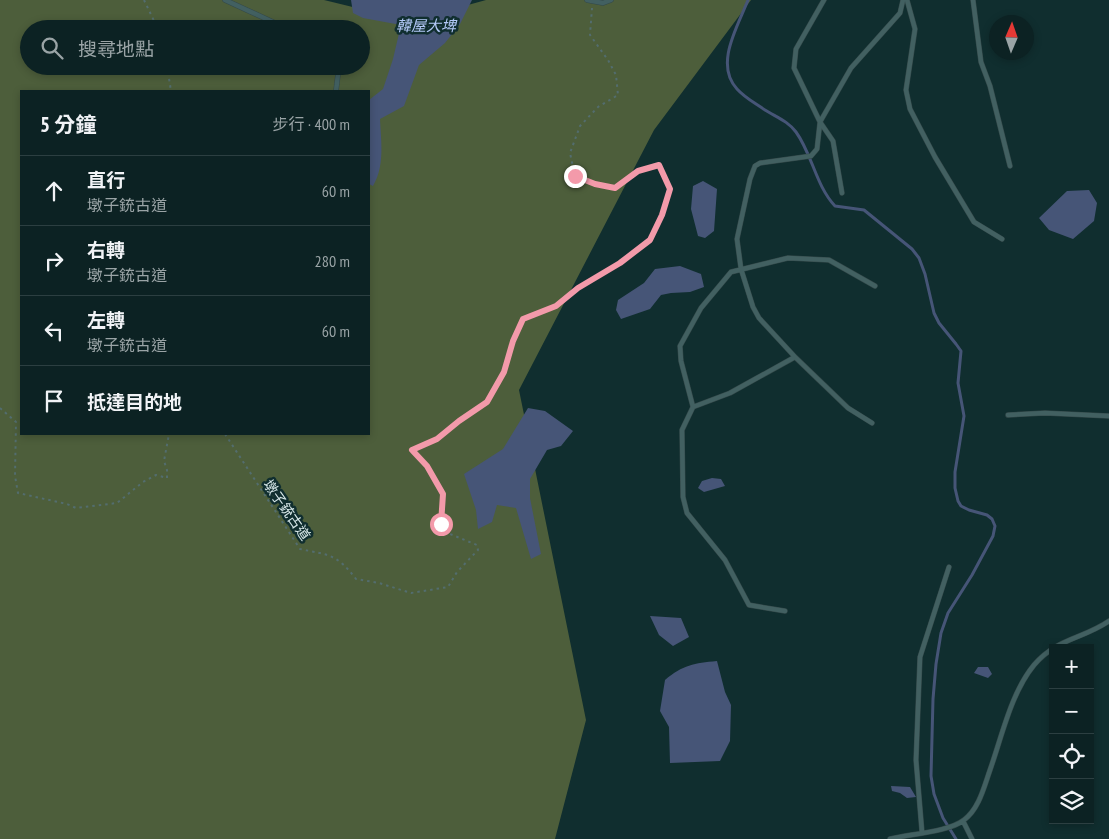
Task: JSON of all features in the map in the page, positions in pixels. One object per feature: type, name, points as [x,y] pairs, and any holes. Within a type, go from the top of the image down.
[{"type":"lane","points":[[225,0],[268,20]]},
{"type":"lane","points":[[587,0],[603,3],[611,0]]},
{"type":"lane","points":[[824,0],[796,49],[794,68],[820,122],[833,141],[842,192]]},
{"type":"lane","points":[[872,423],[848,408],[795,357],[760,318],[753,307],[741,269],[736,239],[750,179],[755,166],[773,160],[811,156],[817,149],[820,122],[851,68],[900,13],[905,0]]},
{"type":"lane","points":[[905,0],[915,29],[906,90],[910,109],[935,157],[974,222],[1002,239]]},
{"type":"lane","points":[[973,0],[981,62],[990,86],[1010,166]]},
{"type":"lane","points":[[336,90],[338,75]]},
{"type":"lane","points":[[785,611],[749,605],[725,560],[687,513],[683,497],[682,430],[693,407],[681,361],[680,346],[701,308],[731,272],[788,258],[829,260],[875,286]]},
{"type":"lane","points":[[693,407],[730,393],[795,357]]},
{"type":"lane","points":[[1008,415],[1045,413],[1109,416]]},
{"type":"lane","points":[[922,832],[916,760],[920,657],[949,567]]},
{"type":"lane","points":[[890,839],[943,828],[963,821],[974,809],[984,789],[1019,687],[1034,665],[1054,646],[1109,621]]},
{"type":"lane","points":[[963,821],[972,839]]},
{"type":"path","points":[[144,0],[154,20]]},
{"type":"path","name":"墩子銃古道","points":[[226,435],[300,549],[336,558],[346,566],[356,579],[380,583],[411,593],[448,587],[457,572],[478,550],[477,545],[450,534],[441,524],[443,494],[427,466],[412,450],[437,439],[487,402],[504,372],[513,341],[523,319],[556,306],[578,288],[620,263],[650,240],[662,215],[670,189],[659,165],[638,171],[615,188],[595,184],[575,176],[570,152],[580,126],[598,107],[618,95],[616,75],[590,35],[592,1]]},
{"type":"path","points":[[168,75],[171,90]]},
{"type":"path","points":[[0,408],[16,422],[15,476],[18,493],[67,504],[76,508],[117,503],[143,482],[156,475],[167,478],[164,461],[169,435]]},
{"type":"green space","points":[[0,0],[324,0],[410,21],[486,0],[751,0],[654,130],[519,390],[586,720],[555,839],[0,839]]},
{"type":"water","name":"韓屋大埤","points":[[351,0],[472,0],[460,24],[445,43],[419,65],[404,106],[380,119],[381,162],[373,186],[370,184],[370,99],[383,89],[393,59],[401,25],[363,18],[353,13]]},
{"type":"water","points":[[703,181],[717,189],[714,231],[705,238],[698,236],[691,209],[693,186]]},
{"type":"water","points":[[1089,190],[1097,203],[1094,221],[1073,239],[1049,230],[1039,218],[1067,191]]},
{"type":"water","points":[[680,266],[701,274],[704,287],[690,292],[661,295],[650,309],[621,319],[616,310],[618,300],[644,283],[655,269]]},
{"type":"water","points":[[528,408],[545,411],[573,431],[561,446],[547,450],[530,479],[530,498],[541,554],[531,559],[516,508],[497,505],[492,522],[478,529],[476,510],[464,474],[503,449]]},
{"type":"water","points":[[712,478],[721,479],[725,486],[704,492],[698,488],[702,481]]},
{"type":"water","points":[[650,616],[681,618],[689,637],[673,646],[659,635]]},
{"type":"water","points":[[717,661],[725,692],[731,705],[730,741],[720,761],[670,763],[669,727],[660,711],[665,680],[677,671],[689,666]]},
{"type":"water","points":[[978,667],[988,667],[992,674],[988,678],[974,673]]},
{"type":"water","points":[[891,786],[910,787],[916,797],[907,798],[900,793],[892,791]]},
{"type":"waterway","points":[[748,0],[730,45],[728,57],[730,79],[743,95],[793,128],[806,150],[823,189],[835,206],[864,210],[912,249],[919,258],[925,274],[934,313],[939,323],[961,351],[958,383],[964,416],[955,472],[955,488],[961,506],[987,515],[992,519],[995,526],[993,536],[972,575],[948,613],[941,633],[936,664],[931,776],[934,794],[943,818],[956,839]]},
{"type":"route","points":[[441,524],[443,494],[427,466],[412,450],[437,439],[487,402],[504,372],[513,341],[523,319],[556,306],[578,288],[620,263],[650,240],[662,215],[670,189],[659,165],[638,171],[615,188],[595,184],[575,176]]}]
